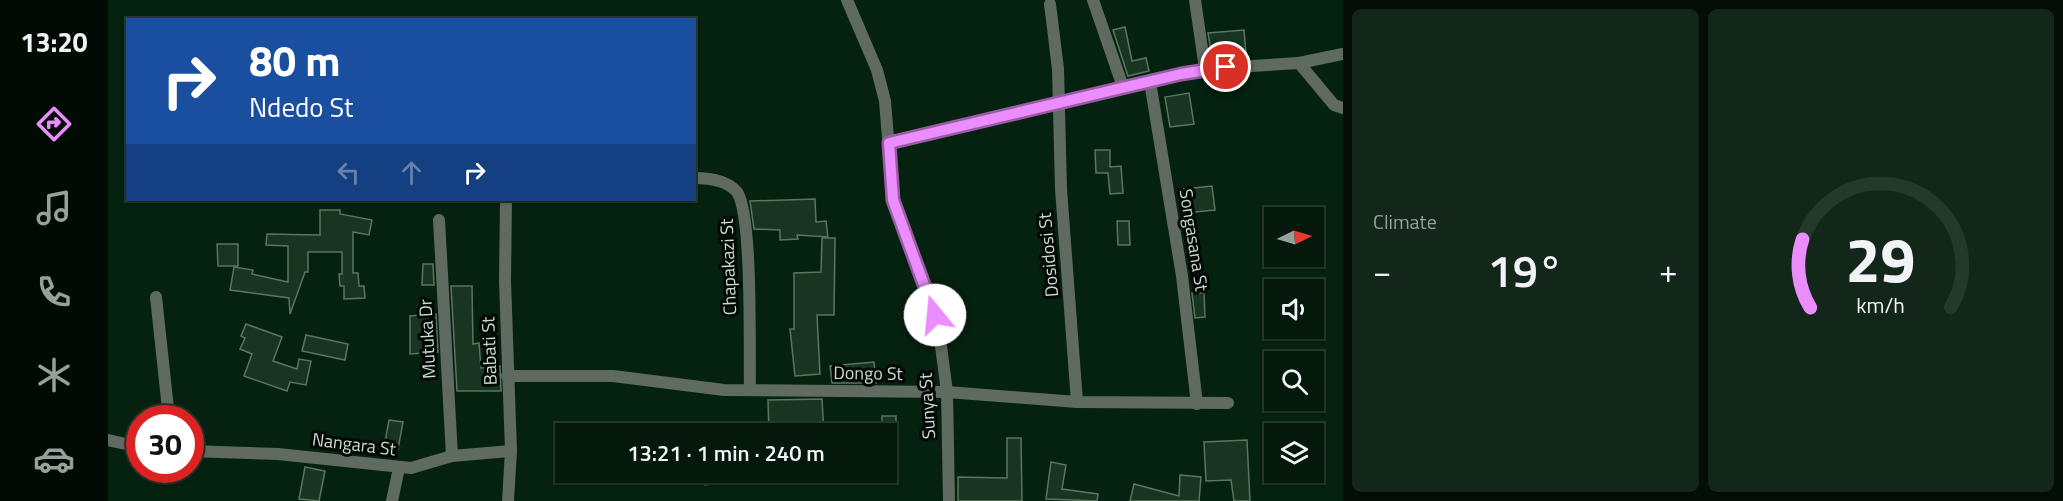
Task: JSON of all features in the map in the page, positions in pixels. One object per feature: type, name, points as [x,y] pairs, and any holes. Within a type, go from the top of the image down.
[{"type":"street","name":"Sunya St","points":[[847,0],[877,70],[885,101],[893,200],[931,299],[939,331],[947,392],[949,501]]},
{"type":"street","points":[[1093,0],[1123,87]]},
{"type":"street","points":[[1194,0],[1205,69]]},
{"type":"street","name":"Dosidosi St","points":[[1050,4],[1057,48],[1061,189],[1077,402]]},
{"type":"street","points":[[889,143],[1205,69],[1299,63],[1343,54]]},
{"type":"street","points":[[1299,63],[1334,105],[1343,108]]},
{"type":"street","name":"Songasana St","points":[[1150,82],[1182,276],[1197,404]]},
{"type":"street","name":"Chapakazi St","points":[[696,178],[724,183],[735,190],[744,207],[748,246],[750,389]]},
{"type":"street","name":"Babati St","points":[[506,201],[507,376],[511,451],[508,501]]},
{"type":"street","name":"Mutuka Dr","points":[[440,220],[452,456]]},
{"type":"street","points":[[156,297],[168,405]]},
{"type":"street","name":"Dongo St","points":[[507,376],[613,376],[715,389],[947,392],[1077,402],[1228,403]]},
{"type":"street","points":[[108,440],[126,444]]},
{"type":"street","name":"Nangara St","points":[[204,451],[278,454],[411,468],[452,456],[511,451]]},
{"type":"street","points":[[392,501],[399,468]]},
{"type":"building","points":[[1125,27],[1132,61],[1146,58],[1149,71],[1128,76],[1113,30]]},
{"type":"building","points":[[1244,30],[1246,54],[1212,58],[1208,33]]},
{"type":"building","points":[[1189,93],[1194,124],[1170,127],[1165,97]]},
{"type":"building","points":[[1095,150],[1110,150],[1110,167],[1121,166],[1123,193],[1110,194],[1108,173],[1096,173]]},
{"type":"building","points":[[1212,186],[1215,210],[1185,213],[1183,189]]},
{"type":"building","points":[[815,199],[816,222],[826,221],[828,237],[797,235],[798,239],[780,240],[780,230],[754,229],[750,201]]},
{"type":"building","points":[[320,210],[340,210],[340,214],[372,220],[369,235],[353,232],[353,273],[358,273],[359,286],[364,286],[365,298],[344,299],[344,286],[340,286],[339,274],[342,274],[342,252],[308,252],[308,272],[305,272],[290,314],[289,298],[230,290],[234,267],[253,270],[252,274],[288,282],[288,246],[266,245],[267,234],[320,235]]},
{"type":"building","points":[[1117,221],[1129,221],[1130,245],[1118,245]]},
{"type":"building","points":[[822,238],[835,238],[834,315],[817,315],[820,374],[795,376],[790,329],[794,329],[794,273],[821,272]]},
{"type":"building","points":[[217,244],[238,244],[238,266],[218,266]]},
{"type":"building","points":[[423,264],[433,264],[434,285],[422,285]]},
{"type":"building","points":[[451,286],[472,286],[473,344],[479,343],[481,368],[500,366],[501,391],[457,391]]},
{"type":"building","points":[[1192,293],[1204,293],[1205,317],[1195,318]]},
{"type":"building","points":[[436,314],[438,352],[410,354],[410,316]]},
{"type":"building","points":[[246,324],[282,337],[273,361],[297,369],[299,359],[311,361],[306,385],[290,382],[287,391],[244,376],[252,354],[240,349],[245,338],[241,336]]},
{"type":"building","points":[[306,335],[348,344],[345,360],[302,351]]},
{"type":"building","points":[[874,362],[876,383],[832,383],[830,366]]},
{"type":"building","points":[[822,399],[823,423],[769,423],[768,400]]},
{"type":"building","points":[[882,416],[896,416],[896,423],[882,423]]},
{"type":"building","points":[[389,420],[403,422],[398,449],[384,447]]},
{"type":"building","points":[[1007,438],[1021,438],[1022,501],[958,501],[958,477],[1007,478]]},
{"type":"building","points":[[1247,440],[1250,501],[1234,501],[1231,480],[1206,481],[1204,442]]},
{"type":"building","points":[[1051,462],[1066,465],[1062,489],[1098,494],[1097,501],[1046,499]]},
{"type":"building","points":[[305,467],[325,471],[319,501],[299,499]]},
{"type":"building","points":[[1180,475],[1201,477],[1199,501],[1130,501],[1134,484],[1179,496]]},
{"type":"route","points":[[935,315],[893,200],[889,143],[1181,74],[1226,67]]}]
